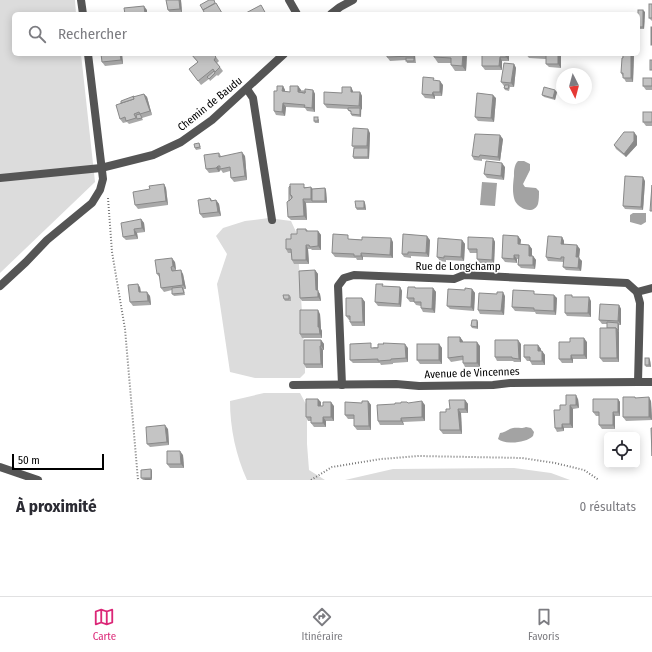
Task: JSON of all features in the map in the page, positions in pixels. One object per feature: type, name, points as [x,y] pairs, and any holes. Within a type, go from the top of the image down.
[{"type":"street","points":[[81,0],[83,12]]},
{"type":"street","points":[[289,0],[296,12]]},
{"type":"street","points":[[334,12],[353,0]]},
{"type":"street","points":[[0,286],[47,240],[92,203],[100,190],[103,179],[88,56]]},
{"type":"street","name":"Chemin de Baudu","points":[[0,178],[101,168],[153,155],[181,142],[212,120],[282,56]]},
{"type":"street","points":[[247,89],[253,98],[272,220]]},
{"type":"street","name":"Rue de Longchamp","points":[[342,385],[338,286],[344,278],[354,275],[454,279],[464,275],[627,283],[637,292]]},
{"type":"street","points":[[638,382],[640,303],[637,292],[652,288]]},
{"type":"street","name":"Avenue de Vincennes","points":[[293,385],[396,384],[419,386],[493,385],[510,383],[652,382]]},
{"type":"street","points":[[0,467],[38,480]]},
{"type":"path","points":[[102,184],[107,194],[112,252],[125,329],[138,480]]},
{"type":"path","points":[[311,480],[332,467],[381,458],[419,456],[522,458],[555,462],[584,470],[599,480]]},
{"type":"shaded area","points":[[0,0],[75,0],[76,12],[12,12],[12,56],[81,56],[95,182],[0,273]]},
{"type":"shaded area","points":[[518,161],[524,161],[530,164],[530,170],[523,184],[525,187],[536,188],[539,191],[538,204],[530,210],[526,210],[517,204],[513,195],[514,170]]},
{"type":"shaded area","points":[[482,182],[497,183],[495,206],[480,205]]},
{"type":"shaded area","points":[[633,213],[646,213],[646,222],[641,225],[630,222],[630,215]]},
{"type":"shaded area","points":[[269,218],[291,221],[297,234],[305,360],[305,373],[300,378],[255,378],[230,372],[217,284],[227,254],[216,236],[223,228],[245,221]]},
{"type":"shaded area","points":[[264,393],[300,393],[307,406],[309,470],[325,480],[247,480],[234,442],[230,401]]},
{"type":"shaded area","points":[[513,428],[531,428],[534,432],[533,436],[526,440],[511,443],[498,439],[500,433]]},
{"type":"shaded area","points":[[514,468],[551,473],[570,480],[345,480],[393,469]]},
{"type":"building","points":[[166,0],[179,0],[180,9],[168,10]]},
{"type":"building","points":[[209,0],[214,0],[215,3],[203,10],[200,5]]},
{"type":"building","points":[[216,3],[221,12],[204,12],[203,10]]},
{"type":"building","points":[[649,4],[652,4],[652,18],[649,18]]},
{"type":"building","points":[[261,5],[265,12],[248,12]]},
{"type":"building","points":[[144,6],[145,12],[125,12],[124,8]]},
{"type":"building","points":[[638,10],[643,10],[643,27],[640,27],[640,12],[638,12]]},
{"type":"building","points":[[652,27],[652,45],[651,45]]},
{"type":"building","points":[[101,56],[120,56],[121,60],[102,62]]},
{"type":"building","points":[[193,56],[215,56],[216,57],[214,60],[220,67],[215,72],[213,69],[198,81],[189,69],[198,62]]},
{"type":"building","points":[[387,56],[413,56],[387,57]]},
{"type":"building","points":[[463,56],[462,66],[451,65],[451,58],[434,57]]},
{"type":"building","points":[[482,56],[506,56],[500,57],[499,66],[482,66]]},
{"type":"building","points":[[546,56],[558,56],[558,64],[546,64]]},
{"type":"building","points":[[623,56],[631,56],[631,78],[623,78],[623,73],[621,73]]},
{"type":"building","points":[[406,58],[414,58],[414,61],[406,61]]},
{"type":"building","points":[[650,60],[652,60],[652,70],[650,70]]},
{"type":"building","points":[[504,63],[514,64],[511,83],[501,82]]},
{"type":"building","points":[[214,71],[215,73],[209,79],[207,77]]},
{"type":"building","points":[[423,77],[434,78],[433,80],[440,81],[440,92],[433,92],[432,95],[422,94]]},
{"type":"building","points":[[643,78],[652,78],[652,86],[643,86]]},
{"type":"building","points":[[505,85],[509,85],[508,89],[504,88]]},
{"type":"building","points":[[277,86],[283,86],[282,91],[290,92],[290,86],[298,86],[298,92],[305,93],[305,89],[313,90],[312,108],[304,107],[305,105],[283,103],[282,112],[274,111],[274,91],[277,91]]},
{"type":"building","points":[[342,87],[351,87],[351,92],[360,92],[359,106],[324,104],[324,92],[342,93]]},
{"type":"building","points":[[544,87],[555,90],[553,98],[542,95]]},
{"type":"building","points":[[477,93],[493,95],[491,118],[475,117]]},
{"type":"building","points":[[144,94],[150,111],[134,114],[136,118],[126,121],[125,117],[120,119],[116,105],[134,99],[133,97]]},
{"type":"building","points":[[134,96],[134,99],[121,103],[121,101]]},
{"type":"building","points":[[348,108],[360,108],[360,115],[351,114],[351,111],[348,110]]},
{"type":"building","points":[[643,112],[652,112],[652,122],[643,122]]},
{"type":"building","points":[[140,114],[142,118],[137,119],[136,115]]},
{"type":"building","points":[[314,117],[318,117],[318,121],[314,121]]},
{"type":"building","points":[[353,128],[368,129],[367,146],[352,146]]},
{"type":"building","points":[[624,132],[634,132],[634,141],[624,154],[614,145]]},
{"type":"building","points":[[475,134],[500,135],[498,157],[480,155],[479,157],[472,156]]},
{"type":"building","points":[[199,143],[200,147],[195,148],[194,144]]},
{"type":"building","points":[[354,148],[368,148],[368,157],[353,157]]},
{"type":"building","points":[[242,152],[245,176],[231,178],[230,167],[220,169],[220,166],[218,166],[216,168],[206,169],[204,155],[219,153],[219,157]]},
{"type":"building","points":[[486,161],[502,163],[501,176],[484,174]]},
{"type":"building","points":[[625,176],[643,177],[641,207],[623,206]]},
{"type":"building","points":[[164,184],[166,201],[135,205],[133,192],[150,189],[149,186]]},
{"type":"building","points":[[290,184],[304,184],[304,188],[311,187],[311,199],[303,199],[304,216],[288,217],[287,202],[292,198],[290,194]]},
{"type":"building","points":[[652,185],[652,211],[650,211]]},
{"type":"building","points":[[290,186],[290,194],[292,198],[289,201],[289,187]]},
{"type":"building","points":[[325,188],[325,201],[312,201],[312,189]]},
{"type":"building","points":[[210,198],[211,201],[216,200],[218,212],[200,214],[198,200]]},
{"type":"building","points":[[355,201],[364,201],[364,208],[356,208]]},
{"type":"building","points":[[141,219],[142,228],[134,229],[135,235],[123,237],[121,223]]},
{"type":"building","points":[[297,229],[318,231],[318,246],[310,247],[309,245],[306,245],[306,260],[292,260],[291,249],[286,249],[286,239],[291,239],[291,234],[297,234]]},
{"type":"building","points":[[333,234],[348,235],[348,239],[362,240],[362,237],[391,238],[390,255],[361,253],[361,256],[354,256],[354,254],[332,253]]},
{"type":"building","points":[[403,234],[427,236],[426,253],[408,252],[408,254],[402,254]]},
{"type":"building","points":[[503,235],[518,236],[518,244],[529,245],[529,256],[533,256],[533,265],[518,265],[519,255],[514,255],[514,259],[502,258]]},
{"type":"building","points":[[548,236],[562,237],[561,244],[577,245],[576,257],[579,257],[578,268],[563,267],[564,257],[561,257],[561,259],[546,257]]},
{"type":"building","points":[[468,237],[493,238],[492,260],[477,259],[477,249],[468,249]]},
{"type":"building","points":[[438,238],[462,240],[461,257],[437,257]]},
{"type":"building","points":[[172,258],[172,271],[181,270],[183,285],[161,288],[155,260]]},
{"type":"building","points":[[315,270],[316,290],[318,290],[318,297],[300,298],[299,271]]},
{"type":"building","points":[[138,284],[139,292],[147,292],[148,301],[130,302],[128,285]]},
{"type":"building","points":[[376,284],[383,284],[382,286],[400,287],[399,304],[375,302]]},
{"type":"building","points":[[182,287],[184,293],[172,294],[172,288]]},
{"type":"building","points":[[408,287],[433,288],[432,309],[421,308],[421,302],[414,302],[414,298],[407,298]]},
{"type":"building","points":[[465,288],[472,289],[471,307],[447,306],[448,289],[465,290]]},
{"type":"building","points":[[513,290],[534,291],[534,294],[554,295],[554,311],[512,307]]},
{"type":"building","points":[[497,292],[503,292],[501,311],[478,310],[479,293],[497,294]]},
{"type":"building","points":[[283,295],[289,295],[289,299],[284,299]]},
{"type":"building","points":[[565,295],[572,295],[572,297],[589,297],[588,313],[565,313]]},
{"type":"building","points":[[346,298],[362,298],[363,322],[350,322],[350,316],[346,316]]},
{"type":"building","points":[[600,304],[619,305],[618,321],[599,320]]},
{"type":"building","points":[[300,310],[318,310],[318,327],[320,334],[300,334]]},
{"type":"building","points":[[472,320],[477,320],[477,327],[471,326]]},
{"type":"building","points":[[607,322],[618,323],[618,330],[616,328],[607,328]]},
{"type":"building","points":[[600,328],[616,328],[617,358],[600,358]]},
{"type":"building","points":[[448,337],[460,337],[460,342],[477,342],[477,363],[463,363],[463,356],[448,358]]},
{"type":"building","points":[[570,338],[584,338],[584,355],[571,355],[571,359],[559,359],[559,342],[570,342]]},
{"type":"building","points":[[304,340],[321,340],[321,364],[304,364]]},
{"type":"building","points":[[495,340],[518,340],[519,359],[512,357],[495,357]]},
{"type":"building","points":[[371,343],[371,348],[378,348],[378,344],[384,344],[383,343],[405,344],[406,358],[378,361],[378,359],[350,360],[350,344]]},
{"type":"building","points":[[417,344],[439,344],[439,360],[417,360]]},
{"type":"building","points":[[524,345],[538,345],[538,351],[542,351],[542,361],[530,361],[530,357],[524,357]]},
{"type":"building","points":[[645,358],[649,358],[649,365],[645,365]]},
{"type":"building","points":[[566,395],[576,395],[576,405],[570,405],[570,424],[562,424],[562,428],[555,428],[554,410],[560,410],[560,405],[566,405]]},
{"type":"building","points":[[623,397],[649,397],[649,417],[623,417]]},
{"type":"building","points":[[306,399],[318,399],[318,406],[323,406],[323,402],[331,402],[331,417],[323,417],[323,423],[311,423],[311,417],[306,417]]},
{"type":"building","points":[[593,399],[618,399],[618,412],[613,412],[613,425],[599,425],[599,412],[593,412]]},
{"type":"building","points":[[449,400],[465,400],[465,409],[458,409],[460,430],[440,430],[440,412],[446,412],[446,409],[450,409]]},
{"type":"building","points":[[362,401],[368,401],[369,426],[354,426],[354,415],[345,415],[345,402],[362,403]]},
{"type":"building","points":[[422,401],[422,417],[401,418],[401,421],[378,421],[377,405]]},
{"type":"building","points":[[165,425],[167,442],[147,444],[146,427]]},
{"type":"building","points":[[651,428],[652,428],[652,456]]},
{"type":"building","points":[[167,451],[180,451],[181,464],[167,464]]},
{"type":"building","points":[[151,469],[151,478],[141,478],[141,470]]}]
